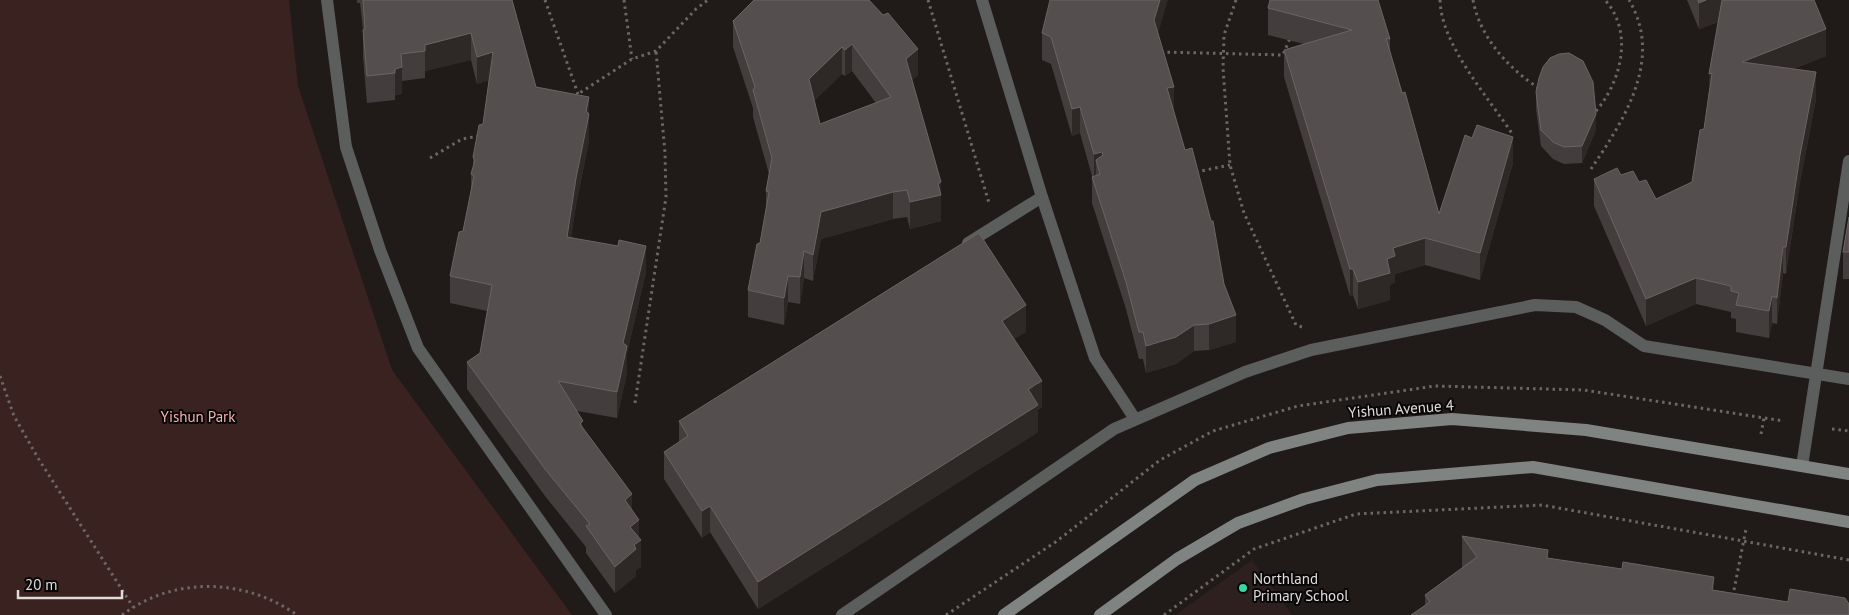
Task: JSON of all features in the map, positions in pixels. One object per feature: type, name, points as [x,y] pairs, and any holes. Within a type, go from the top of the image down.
[{"type":"street","name":"Yishun Avenue 4","points":[[1004,615],[1195,480],[1269,448],[1348,428],[1452,420],[1586,430],[1849,474]]},
{"type":"street","points":[[1100,615],[1177,559],[1238,523],[1304,498],[1377,480],[1532,467],[1849,522]]},
{"type":"lane","points":[[327,0],[346,147],[380,250],[418,348],[606,615]]},
{"type":"lane","points":[[982,0],[1042,197],[1095,358],[1135,419]]},
{"type":"lane","points":[[1802,466],[1814,374],[1849,161]]},
{"type":"lane","points":[[954,252],[1042,197]]},
{"type":"lane","points":[[842,615],[1114,429],[1246,372],[1311,350],[1535,305],[1576,307],[1605,320],[1644,346],[1849,379]]},
{"type":"path","points":[[546,0],[578,94]]},
{"type":"path","points":[[624,0],[632,59]]},
{"type":"path","points":[[570,99],[632,59],[656,51],[696,8],[708,0]]},
{"type":"path","points":[[928,0],[996,226]]},
{"type":"path","points":[[1236,0],[1224,35],[1223,56],[1230,165],[1244,213],[1258,244],[1296,325],[1305,328]]},
{"type":"path","points":[[1440,0],[1446,33],[1460,58],[1513,135]]},
{"type":"path","points":[[1472,0],[1478,18],[1493,45],[1525,79],[1541,90]]},
{"type":"path","points":[[1596,112],[1607,98],[1613,85],[1622,53],[1617,25],[1605,0]]},
{"type":"path","points":[[1591,169],[1615,133],[1642,75],[1642,38],[1629,0]]},
{"type":"path","points":[[1283,55],[1290,37]]},
{"type":"path","points":[[635,403],[666,198],[665,153],[656,51]]},
{"type":"path","points":[[1157,52],[1223,56],[1283,55]]},
{"type":"path","points":[[1283,55],[1288,64]]},
{"type":"path","points":[[430,158],[462,139],[486,134]]},
{"type":"path","points":[[1192,173],[1230,165]]},
{"type":"path","points":[[0,376],[14,416],[33,450],[133,607]]},
{"type":"path","points":[[946,615],[1057,540],[1160,460],[1212,431],[1298,406],[1434,386],[1584,390],[1849,431]]},
{"type":"path","points":[[1164,615],[1254,549],[1356,514],[1542,505],[1849,560]]},
{"type":"path","points":[[1734,590],[1744,541]]},
{"type":"path","points":[[122,615],[133,607],[161,594],[192,587],[224,586],[255,592],[283,605],[297,615]]},
{"type":"shaded area","name":"Northland Primary School","points":[[1252,560],[1292,615],[1175,615]]},
{"type":"green space","name":"Yishun Park","points":[[0,0],[289,0],[298,86],[392,370],[572,615],[0,615]]},
{"type":"building","points":[[363,0],[512,0],[536,87],[589,97],[586,111],[589,114],[576,178],[567,237],[618,246],[619,240],[646,246],[623,343],[627,346],[617,392],[558,381],[583,421],[580,424],[632,494],[625,500],[639,520],[630,527],[641,540],[634,545],[636,549],[615,567],[586,526],[590,524],[545,469],[467,362],[480,353],[492,285],[450,276],[459,232],[463,231],[474,176],[471,174],[475,160],[473,157],[479,125],[483,124],[493,52],[477,57],[471,33],[425,45],[425,51],[401,54],[402,67],[395,69],[395,73],[367,76],[363,30],[365,29]]},
{"type":"building","points":[[754,0],[869,0],[883,15],[888,13],[918,49],[906,59],[941,182],[938,184],[941,195],[910,202],[907,190],[893,192],[821,212],[813,255],[804,251],[800,277],[788,276],[784,298],[748,290],[757,244],[760,243],[769,192],[766,191],[772,158],[753,90],[755,87],[733,21]],"holes":[[[852,44],[891,97],[820,124],[809,79],[842,47],[845,50]]]},
{"type":"building","points":[[1050,0],[1160,0],[1154,20],[1174,87],[1167,88],[1185,150],[1192,148],[1211,221],[1213,221],[1224,284],[1236,315],[1209,324],[1194,325],[1176,337],[1146,346],[1143,332],[1139,332],[1126,282],[1092,177],[1100,174],[1096,160],[1103,155],[1102,152],[1094,154],[1080,107],[1072,109],[1051,37],[1042,33]]},
{"type":"building","points":[[1270,0],[1378,0],[1390,39],[1386,38],[1402,93],[1405,92],[1439,214],[1465,135],[1472,138],[1477,125],[1513,137],[1480,253],[1425,238],[1393,248],[1395,256],[1387,259],[1390,273],[1358,282],[1353,269],[1350,269],[1284,50],[1352,30],[1268,8]]},
{"type":"building","points":[[1722,0],[1814,0],[1826,29],[1742,62],[1816,72],[1800,155],[1786,247],[1783,247],[1777,298],[1772,296],[1769,311],[1736,305],[1739,293],[1731,291],[1731,286],[1696,278],[1646,299],[1594,179],[1617,168],[1621,175],[1633,171],[1639,182],[1646,180],[1656,199],[1692,182],[1700,130],[1704,129],[1712,73],[1709,74]]},
{"type":"building","points":[[1569,53],[1583,61],[1593,82],[1596,114],[1582,146],[1564,147],[1553,142],[1541,130],[1536,92],[1543,67],[1550,58],[1559,54]]},
{"type":"building","points":[[1849,217],[1849,252],[1843,252]]},
{"type":"building","points":[[979,233],[1026,305],[1002,321],[1042,381],[1028,389],[1038,405],[758,582],[710,506],[702,511],[664,452],[688,436],[679,421]]},
{"type":"building","points":[[1462,536],[1548,550],[1547,558],[1622,569],[1623,562],[1714,577],[1712,590],[1788,602],[1790,589],[1845,598],[1849,604],[1849,615],[1411,615],[1430,602],[1425,595],[1477,557]]},
{"type":"place","name":"Northland Primary School","points":[[1243,588]]}]
